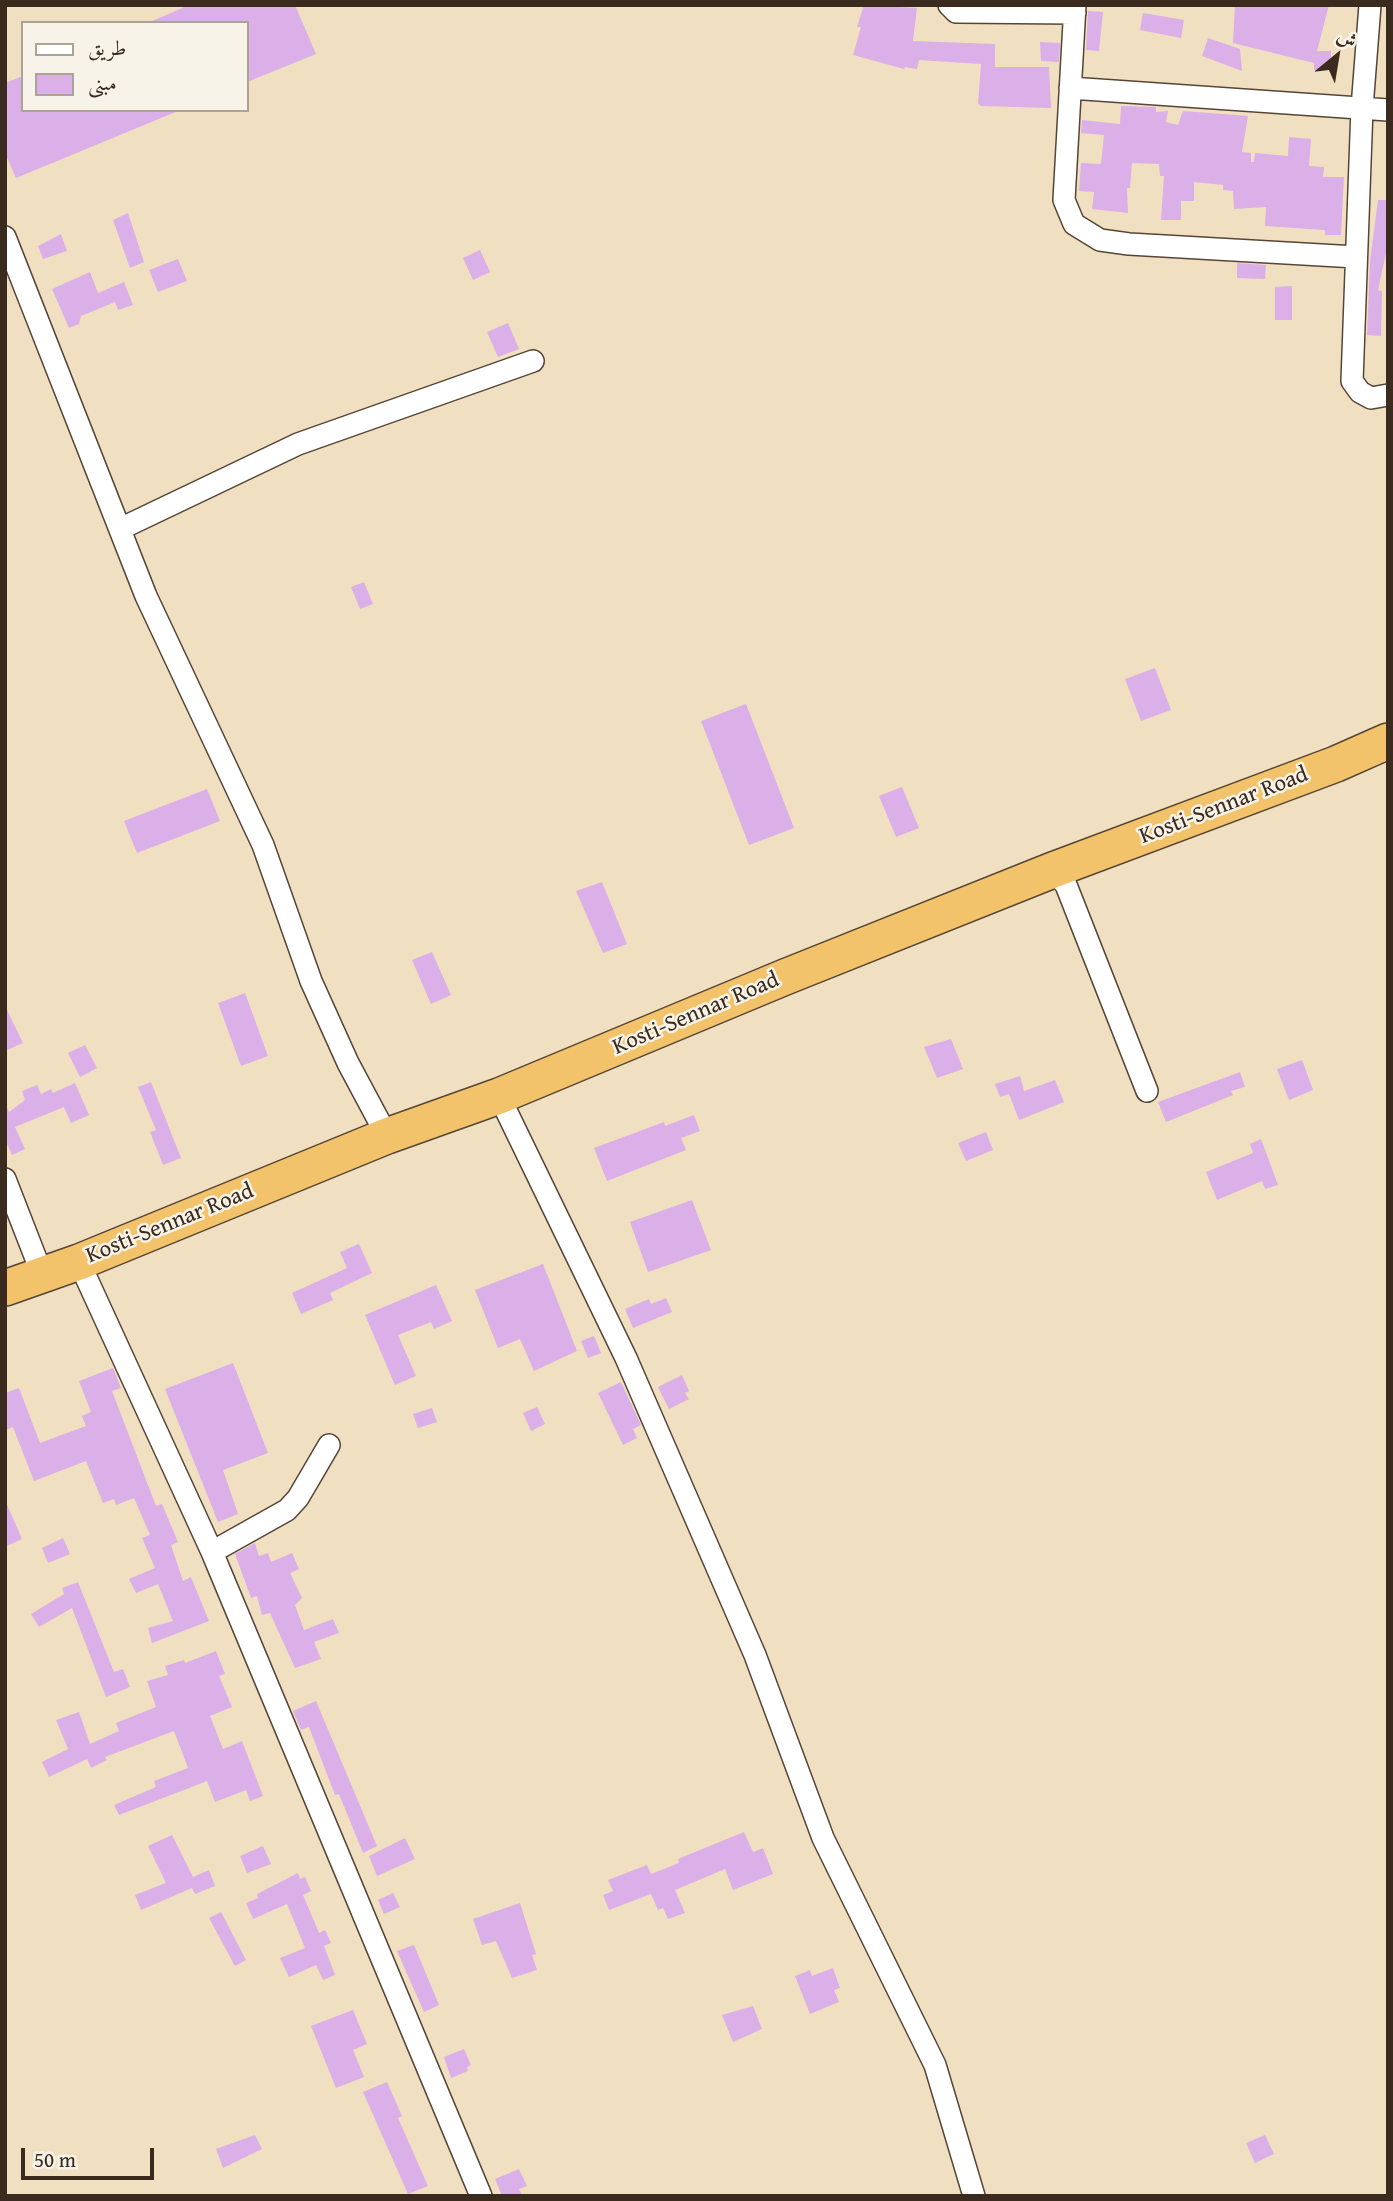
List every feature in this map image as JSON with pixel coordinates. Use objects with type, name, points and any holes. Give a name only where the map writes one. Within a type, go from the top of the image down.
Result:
[{"type":"highway","name":"Kosti-Sennar Road","points":[[5,1288],[79,1262],[387,1136],[499,1096],[1053,870],[1336,764],[1388,741]]},
{"type":"street","points":[[949,5],[956,12],[1075,9],[1063,200],[1074,224],[1100,240],[1129,244],[1356,257]]},
{"type":"street","points":[[1370,5],[1362,108],[1352,381],[1360,392],[1371,398],[1388,395]]},
{"type":"street","points":[[1070,88],[1388,110]]},
{"type":"street","points":[[5,237],[146,596],[263,845],[311,981],[348,1063],[387,1136]]},
{"type":"street","points":[[120,529],[298,444],[533,361]]},
{"type":"street","points":[[1053,870],[1066,885],[1147,1091]]},
{"type":"street","points":[[499,1096],[625,1358],[701,1531],[755,1655],[824,1838],[935,2065],[974,2196]]},
{"type":"street","points":[[5,1179],[42,1274]]},
{"type":"street","points":[[79,1262],[212,1552],[481,2196]]},
{"type":"street","points":[[212,1552],[287,1510],[298,1498],[329,1445]]},
{"type":"building","points":[[189,5],[295,5],[316,54],[248,82],[248,21],[153,21]]},
{"type":"building","points":[[864,5],[917,8],[913,41],[995,44],[995,67],[1049,67],[1051,108],[981,106],[978,103],[981,64],[919,60],[917,69],[904,69],[853,55],[861,27],[857,27]]},
{"type":"building","points":[[1235,5],[1329,5],[1317,51],[1331,51],[1331,70],[1314,70],[1314,63],[1233,43]]},
{"type":"building","points":[[1088,11],[1103,12],[1099,51],[1086,50]]},
{"type":"building","points":[[1143,13],[1184,20],[1181,38],[1140,30]]},
{"type":"building","points":[[1208,38],[1240,49],[1242,71],[1202,56]]},
{"type":"building","points":[[1040,42],[1060,43],[1059,62],[1041,61]]},
{"type":"building","points":[[21,77],[21,112],[176,112],[16,178],[5,153],[5,83]]},
{"type":"building","points":[[1121,106],[1156,107],[1156,112],[1168,111],[1166,122],[1178,125],[1183,111],[1248,116],[1242,152],[1251,153],[1251,162],[1254,162],[1255,153],[1288,156],[1289,137],[1311,139],[1309,166],[1324,167],[1323,177],[1344,177],[1341,235],[1325,235],[1325,230],[1265,226],[1266,207],[1234,209],[1233,191],[1223,190],[1223,185],[1194,182],[1194,201],[1181,201],[1181,220],[1161,220],[1164,176],[1160,176],[1159,164],[1132,163],[1130,188],[1127,188],[1128,213],[1092,209],[1094,192],[1079,191],[1081,163],[1101,164],[1104,135],[1081,133],[1082,120],[1120,124]]},
{"type":"building","points":[[1378,200],[1388,200],[1388,244],[1378,290],[1382,291],[1381,336],[1367,335],[1370,261]]},
{"type":"building","points":[[128,213],[144,262],[130,268],[113,220]]},
{"type":"building","points":[[61,234],[67,251],[43,259],[38,246]]},
{"type":"building","points":[[480,250],[490,272],[473,280],[463,258]]},
{"type":"building","points":[[178,259],[187,281],[158,292],[149,270]]},
{"type":"building","points":[[1237,263],[1266,265],[1265,279],[1237,278]]},
{"type":"building","points":[[90,272],[98,293],[124,282],[133,305],[118,310],[115,302],[81,316],[79,324],[69,328],[52,289]]},
{"type":"building","points":[[1292,286],[1292,320],[1275,320],[1275,287]]},
{"type":"building","points":[[508,323],[519,349],[498,357],[487,332]]},
{"type":"building","points":[[364,582],[373,604],[360,609],[351,587]]},
{"type":"building","points":[[1155,668],[1171,710],[1141,721],[1125,679]]},
{"type":"building","points":[[746,704],[794,828],[749,845],[701,721]]},
{"type":"building","points":[[902,787],[919,828],[896,837],[879,796]]},
{"type":"building","points":[[207,789],[220,821],[137,853],[124,821]]},
{"type":"building","points":[[602,882],[627,944],[603,953],[576,891]]},
{"type":"building","points":[[432,952],[451,995],[431,1004],[412,960]]},
{"type":"building","points":[[245,993],[268,1056],[241,1066],[218,1003]]},
{"type":"building","points":[[5,1006],[23,1043],[5,1051]]},
{"type":"building","points":[[951,1039],[963,1069],[937,1078],[924,1047]]},
{"type":"building","points":[[85,1045],[97,1068],[80,1077],[68,1053]]},
{"type":"building","points":[[1302,1060],[1313,1090],[1289,1100],[1277,1069]]},
{"type":"building","points":[[1240,1072],[1245,1087],[1231,1091],[1233,1095],[1166,1122],[1158,1102]]},
{"type":"building","points":[[1020,1076],[1024,1091],[1055,1080],[1064,1102],[1019,1120],[1009,1094],[1000,1097],[995,1084]]},
{"type":"building","points":[[151,1082],[181,1158],[163,1165],[150,1132],[156,1130],[138,1087]]},
{"type":"building","points":[[75,1083],[89,1115],[71,1123],[64,1107],[15,1127],[25,1149],[12,1155],[5,1139],[5,1103],[9,1112],[25,1100],[22,1091],[37,1085],[41,1094],[51,1089],[53,1093]]},
{"type":"building","points":[[694,1115],[700,1131],[681,1138],[686,1150],[607,1181],[594,1148],[664,1122],[665,1126]]},
{"type":"building","points":[[986,1132],[993,1150],[966,1161],[958,1143]]},
{"type":"building","points":[[1261,1139],[1278,1185],[1265,1189],[1262,1181],[1217,1200],[1206,1172],[1253,1153],[1250,1144]]},
{"type":"building","points":[[692,1200],[711,1250],[648,1272],[630,1222]]},
{"type":"building","points":[[359,1244],[372,1273],[330,1293],[333,1300],[301,1314],[292,1293],[347,1268],[340,1252]]},
{"type":"building","points":[[543,1264],[577,1351],[534,1371],[520,1339],[498,1348],[475,1290]]},
{"type":"building","points":[[436,1285],[452,1321],[434,1329],[431,1322],[398,1335],[416,1376],[395,1385],[365,1315]]},
{"type":"building","points":[[666,1298],[672,1312],[633,1328],[625,1309],[649,1299],[651,1304]]},
{"type":"building","points":[[594,1336],[601,1353],[588,1358],[581,1341]]},
{"type":"building","points":[[233,1363],[268,1453],[223,1470],[238,1514],[218,1522],[165,1389]]},
{"type":"building","points":[[113,1368],[121,1388],[112,1391],[156,1506],[162,1504],[178,1542],[171,1545],[183,1581],[191,1577],[209,1621],[152,1643],[148,1628],[173,1621],[158,1584],[136,1593],[129,1579],[155,1568],[142,1538],[150,1535],[134,1498],[116,1505],[114,1499],[103,1503],[86,1461],[34,1481],[13,1427],[5,1430],[5,1393],[19,1388],[40,1443],[86,1426],[82,1416],[91,1412],[79,1381]]},
{"type":"building","points":[[682,1375],[689,1391],[685,1393],[689,1399],[669,1409],[658,1387]]},
{"type":"building","points":[[621,1382],[641,1425],[633,1429],[637,1438],[623,1445],[598,1393]]},
{"type":"building","points":[[537,1407],[545,1424],[531,1431],[523,1413]]},
{"type":"building","points":[[432,1408],[437,1422],[418,1428],[413,1414]]},
{"type":"building","points":[[5,1500],[22,1539],[5,1547]]},
{"type":"building","points":[[63,1538],[70,1554],[48,1563],[42,1548]]},
{"type":"building","points":[[255,1543],[259,1556],[268,1553],[271,1562],[292,1553],[299,1569],[290,1573],[302,1598],[295,1605],[304,1630],[333,1619],[339,1633],[314,1642],[321,1659],[295,1668],[270,1613],[262,1615],[257,1596],[251,1598],[235,1554]]},
{"type":"building","points":[[78,1582],[114,1672],[123,1669],[130,1687],[106,1697],[72,1608],[39,1627],[31,1614],[64,1594],[62,1588]]},
{"type":"building","points":[[216,1651],[225,1674],[219,1676],[232,1707],[210,1716],[223,1749],[242,1741],[263,1796],[250,1801],[246,1790],[215,1802],[207,1781],[119,1815],[114,1805],[156,1787],[154,1781],[188,1768],[174,1731],[105,1757],[107,1760],[91,1768],[87,1759],[49,1777],[42,1762],[68,1749],[56,1720],[79,1712],[90,1744],[119,1731],[116,1723],[156,1707],[147,1681],[168,1675],[165,1666],[184,1660],[185,1663]]},
{"type":"building","points":[[316,1701],[377,1846],[363,1853],[339,1794],[335,1795],[309,1727],[301,1730],[293,1711]]},
{"type":"building","points":[[744,1832],[753,1852],[763,1848],[773,1874],[733,1890],[725,1869],[675,1890],[685,1913],[668,1919],[663,1908],[658,1910],[651,1894],[609,1910],[603,1895],[613,1891],[608,1880],[647,1865],[651,1874],[679,1863],[678,1859]]},
{"type":"building","points":[[172,1835],[193,1877],[209,1870],[215,1886],[195,1894],[192,1888],[141,1910],[135,1895],[166,1883],[148,1846]]},
{"type":"building","points":[[405,1838],[415,1859],[377,1876],[369,1856]]},
{"type":"building","points":[[263,1846],[271,1864],[247,1873],[240,1856]]},
{"type":"building","points":[[298,1873],[300,1879],[305,1877],[311,1891],[303,1895],[319,1933],[325,1930],[331,1943],[324,1946],[335,1975],[323,1980],[316,1965],[289,1977],[280,1958],[305,1948],[287,1904],[253,1919],[246,1903],[258,1898],[257,1894]]},
{"type":"building","points":[[393,1893],[400,1907],[384,1914],[378,1900]]},
{"type":"building","points":[[520,1903],[536,1954],[532,1955],[537,1970],[512,1978],[496,1941],[482,1945],[473,1919]]},
{"type":"building","points":[[221,1912],[246,1960],[235,1966],[209,1918]]},
{"type":"building","points":[[414,1945],[439,2005],[424,2012],[397,1951]]},
{"type":"building","points":[[833,1968],[840,1988],[834,1990],[839,2002],[810,2014],[795,1976],[810,1970],[812,1976]]},
{"type":"building","points":[[753,2006],[762,2029],[733,2042],[722,2015]]},
{"type":"building","points":[[353,2010],[367,2044],[353,2050],[364,2077],[336,2088],[311,2026]]},
{"type":"building","points":[[464,2049],[471,2065],[467,2067],[468,2071],[451,2078],[444,2057]]},
{"type":"building","points":[[387,2082],[402,2116],[398,2118],[428,2186],[408,2194],[363,2092]]},
{"type":"building","points":[[255,2135],[262,2149],[223,2168],[216,2149]]},
{"type":"building","points":[[1265,2135],[1274,2154],[1255,2163],[1246,2143]]},
{"type":"building","points":[[519,2169],[527,2186],[519,2189],[522,2196],[502,2196],[495,2179]]}]
